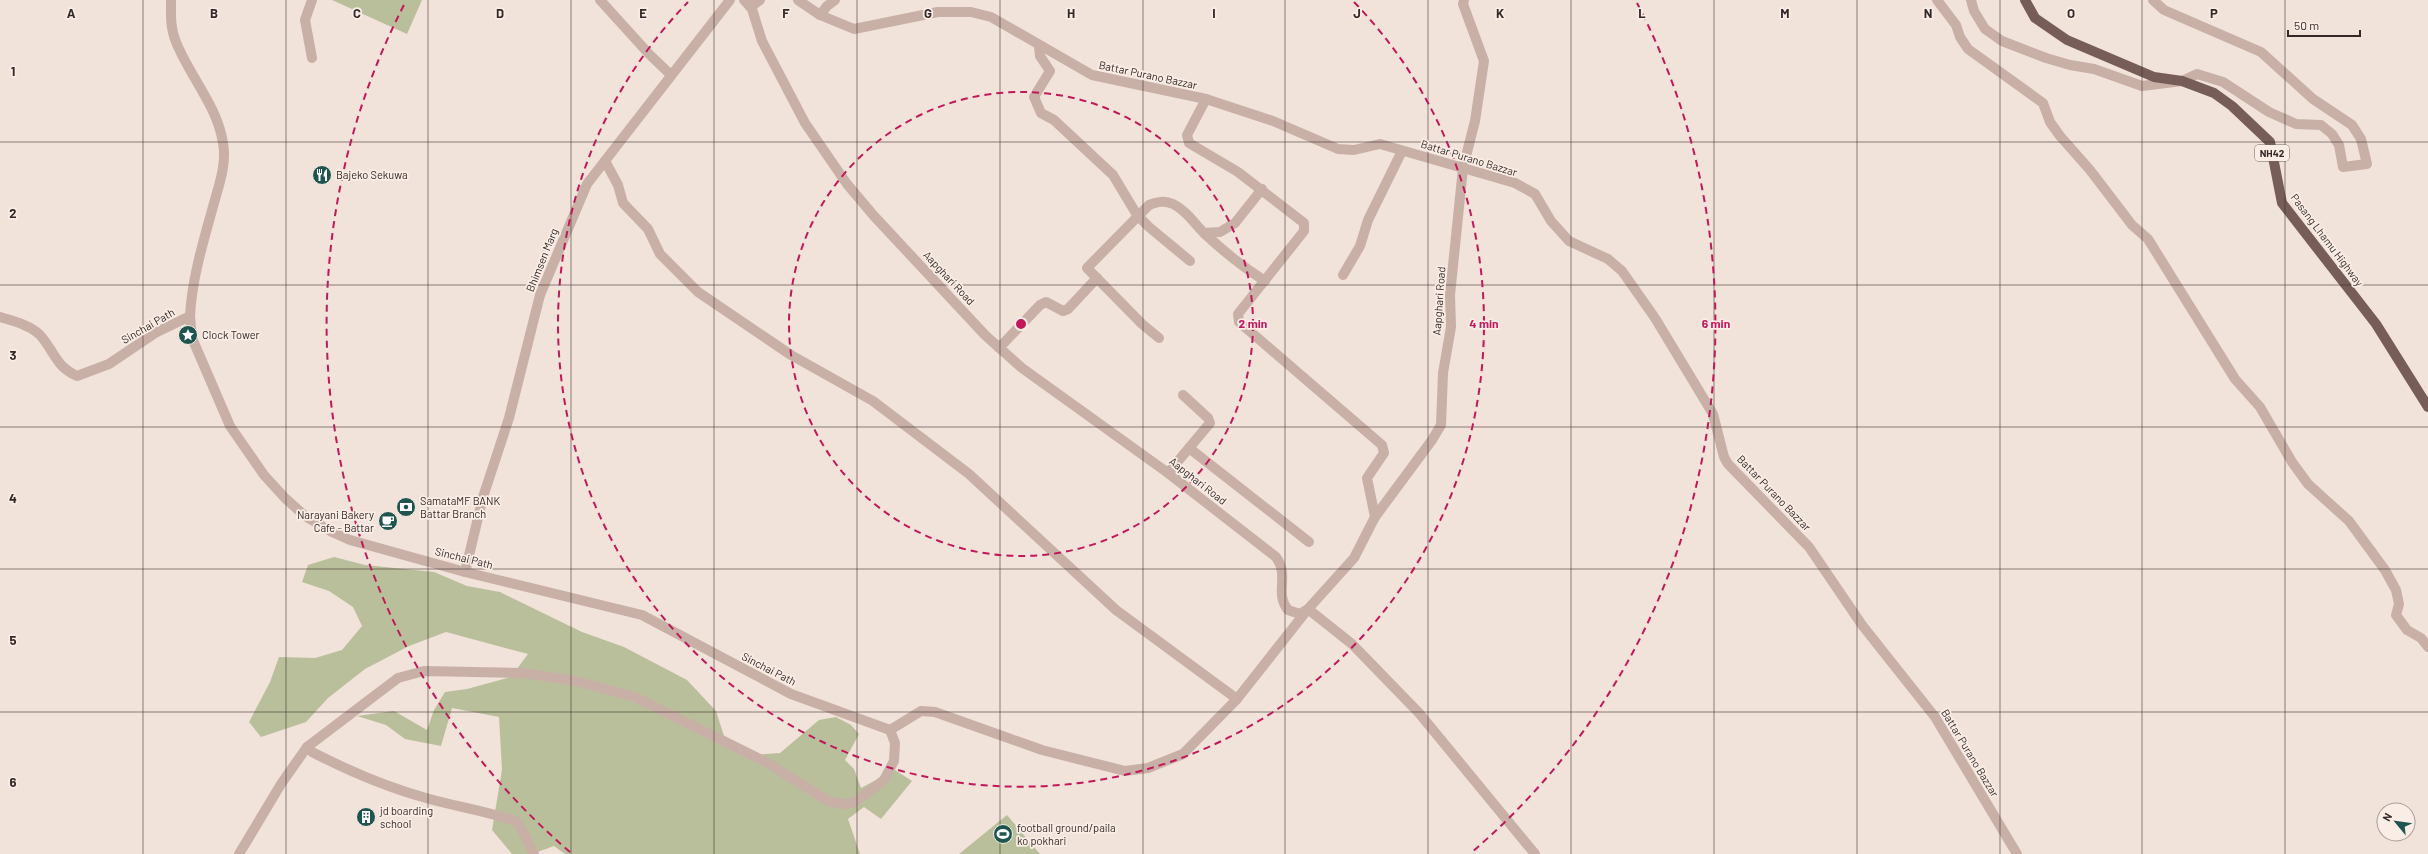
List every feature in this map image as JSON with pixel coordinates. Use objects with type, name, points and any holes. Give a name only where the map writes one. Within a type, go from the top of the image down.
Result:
[{"type":"main road","name":"Pasang Lhamu Highway","points":[[2025,0],[2035,18],[2066,40],[2154,77],[2182,81],[2214,93],[2232,106],[2270,142],[2282,203],[2376,324],[2428,407]]},
{"type":"street","points":[[171,0],[171,24],[176,41],[208,99],[218,121],[224,145],[222,175],[191,291],[190,316]]},
{"type":"street","points":[[312,0],[305,20],[312,58]]},
{"type":"street","points":[[600,0],[649,54],[671,74]]},
{"type":"street","name":"Bhimsen Marg","points":[[464,572],[483,497],[509,418],[540,295],[587,184],[730,0]]},
{"type":"street","points":[[745,0],[752,6],[760,0]]},
{"type":"street","name":"Aapghari Road","points":[[745,0],[752,9],[762,41],[805,123],[847,184],[874,216],[999,348],[1022,368],[1168,473],[1276,557],[1283,569],[1281,598],[1288,610],[1300,614],[1308,608],[1354,558],[1375,517],[1432,440],[1441,425],[1443,373],[1451,326],[1450,295],[1463,168],[1475,121],[1484,61],[1463,4],[1464,0]]},
{"type":"street","name":"Battar Purano Bazzar","points":[[798,0],[820,15],[854,29],[938,12],[970,12],[992,17],[1039,46],[1092,75],[1206,99],[1273,121],[1338,149],[1354,150],[1380,144],[1515,183],[1534,194],[1551,221],[1565,238],[1608,259],[1622,271],[1655,318],[1713,414],[1724,457],[1728,464],[1809,547],[1862,624],[1935,717],[2017,854]]},
{"type":"street","points":[[820,15],[827,6],[835,0]]},
{"type":"street","points":[[1937,0],[1956,25],[1960,37],[1968,49],[2043,103],[2050,122],[2060,136],[2090,170],[2132,225],[2148,239],[2235,379],[2260,407],[2292,462],[2308,484],[2349,521],[2386,570],[2396,590],[2399,604],[2396,615],[2407,630],[2421,638],[2428,647]]},
{"type":"street","points":[[1971,0],[1974,11],[1985,29],[2002,41],[2046,58],[2070,65],[2094,69],[2142,86],[2182,81],[2197,74],[2216,80],[2269,112],[2296,124],[2321,125],[2332,134],[2338,145],[2343,167],[2368,164],[2361,139],[2352,125],[2313,99],[2261,52],[2164,10],[2153,0]]},
{"type":"street","points":[[1039,46],[1040,56],[1050,71],[1034,97],[1036,106],[1041,113],[1054,120],[1113,175],[1137,215],[1190,261]]},
{"type":"street","points":[[1206,99],[1187,140],[1262,189],[1304,223],[1304,232],[1238,314],[1239,322],[1382,445],[1384,453],[1367,478],[1375,517]]},
{"type":"street","points":[[1343,275],[1360,246],[1368,220],[1402,151]]},
{"type":"street","points":[[605,160],[618,185],[623,203],[648,229],[660,254],[698,292],[791,355],[873,401],[969,474],[1116,610],[1237,699]]},
{"type":"street","points":[[1204,233],[1220,232],[1235,223],[1262,189]]},
{"type":"street","points":[[1159,338],[1142,324],[1087,268],[1137,215],[1149,205],[1161,201],[1171,203],[1182,209],[1204,233],[1244,268],[1265,281]]},
{"type":"street","points":[[999,348],[1040,305],[1046,302],[1063,311],[1068,309],[1097,278]]},
{"type":"street","name":"Sinchai Path","points":[[0,317],[20,322],[39,335],[64,370],[77,376],[109,364],[155,333],[190,316],[192,338],[230,426],[264,475],[285,498],[305,516],[332,532],[350,540],[464,572],[642,615],[791,694],[890,730]]},
{"type":"street","points":[[1168,473],[1210,424],[1208,418],[1183,396]]},
{"type":"street","points":[[1189,448],[1309,542]]},
{"type":"street","points":[[239,854],[280,784],[307,747],[398,678],[424,671],[524,673],[576,681],[635,697],[768,763],[828,801],[845,804],[855,802],[884,780],[894,761],[895,743],[890,730],[921,710],[935,712],[1018,743],[1125,771],[1148,768],[1183,754],[1237,699],[1308,608],[1352,644],[1419,713],[1535,854]]},
{"type":"street","points":[[307,747],[312,752],[359,776],[427,798],[490,812],[518,822],[534,854]]},
{"type":"green space","points":[[332,0],[422,0],[407,34]]},
{"type":"green space","points":[[334,557],[365,565],[434,572],[467,586],[500,592],[582,632],[624,647],[687,680],[716,711],[725,739],[753,755],[780,753],[819,720],[836,717],[851,725],[859,734],[845,760],[854,769],[861,788],[895,770],[912,781],[881,819],[864,807],[848,819],[860,854],[565,854],[554,846],[532,854],[512,854],[492,830],[502,770],[499,717],[452,708],[441,746],[405,739],[386,725],[357,716],[394,711],[427,730],[434,710],[445,692],[467,689],[511,677],[528,654],[446,632],[409,646],[365,669],[328,698],[306,722],[261,737],[249,722],[270,682],[279,657],[315,658],[342,650],[362,626],[353,607],[329,591],[302,582],[308,565]]},
{"type":"green space","name":"football ground/paila ko pokhari","points":[[1007,815],[1040,854],[959,854]]},
{"type":"place","name":"Bajeko Sekuwa","points":[[322,175]]},
{"type":"place","name":"Clock Tower","points":[[188,335]]},
{"type":"place","name":"SamataMF BANK Battar Branch","points":[[406,507]]},
{"type":"place","name":"Narayani Bakery Cafe - Battar","points":[[388,521]]},
{"type":"place","name":"jd boarding school","points":[[366,817]]},
{"type":"place","name":"football ground/paila ko pokhari","points":[[1003,834]]}]
